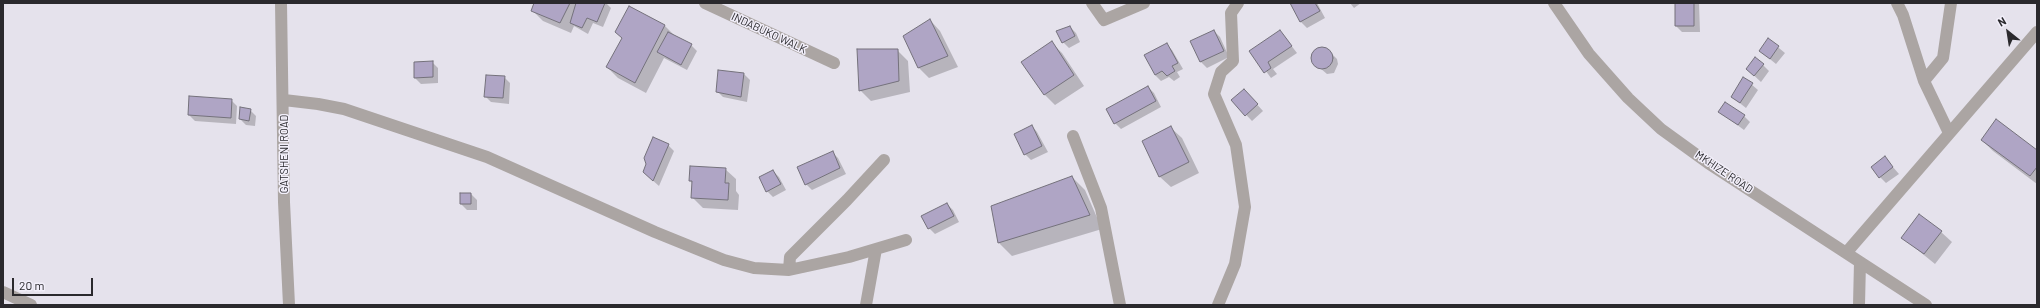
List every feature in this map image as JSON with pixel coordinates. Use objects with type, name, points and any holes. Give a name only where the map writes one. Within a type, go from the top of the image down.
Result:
[{"type":"street","name":"GATSHENI ROAD","points":[[281,3],[284,100],[284,202],[289,305]]},
{"type":"street","name":"INDABUKO WALK","points":[[705,3],[834,63]]},
{"type":"street","points":[[1092,3],[1104,20],[1144,3]]},
{"type":"street","points":[[1218,305],[1235,264],[1245,207],[1236,146],[1214,94],[1221,72],[1233,61],[1231,13],[1238,3]]},
{"type":"street","name":"MKHIZE ROAD","points":[[1554,3],[1589,54],[1628,98],[1661,129],[1714,167],[1926,305]]},
{"type":"street","points":[[1897,3],[1903,15],[1924,81],[1949,133]]},
{"type":"street","points":[[1924,81],[1943,58],[1951,3]]},
{"type":"street","points":[[1846,253],[2037,32]]},
{"type":"street","points":[[284,100],[344,109],[487,157],[558,187],[622,218],[724,260],[754,268],[789,270],[849,257],[906,240]]},
{"type":"street","points":[[1073,136],[1101,208],[1120,305]]},
{"type":"street","points":[[789,270],[790,256],[847,200],[884,160]]},
{"type":"street","points":[[866,305],[876,249]]},
{"type":"street","points":[[1859,305],[1860,262]]},
{"type":"street","points":[[3,292],[31,305]]},
{"type":"building","points":[[534,3],[570,3],[560,23],[531,11]]},
{"type":"building","points":[[576,3],[605,3],[597,22],[587,18],[582,28],[570,23]]},
{"type":"building","points":[[1290,3],[1315,3],[1320,11],[1300,22]]},
{"type":"building","points":[[1675,3],[1694,3],[1694,26],[1675,26]]},
{"type":"building","points":[[629,6],[665,25],[635,83],[606,67],[622,38],[615,32]]},
{"type":"building","points":[[930,19],[948,56],[918,68],[903,36]]},
{"type":"building","points":[[1070,26],[1075,36],[1062,43],[1056,31]]},
{"type":"building","points":[[1214,30],[1224,51],[1200,62],[1190,41]]},
{"type":"building","points":[[1280,30],[1292,46],[1268,62],[1271,68],[1264,73],[1249,51]]},
{"type":"building","points":[[668,32],[692,44],[681,65],[657,52]]},
{"type":"building","points":[[1768,38],[1779,46],[1770,59],[1759,51]]},
{"type":"building","points":[[1052,41],[1074,75],[1044,95],[1021,62]]},
{"type":"building","points":[[1167,43],[1178,63],[1172,66],[1175,71],[1167,76],[1162,71],[1155,75],[1144,55]]},
{"type":"building","points":[[1322,47],[1330,50],[1333,58],[1330,66],[1322,69],[1314,66],[1311,58],[1314,50]]},
{"type":"building","points":[[857,49],[898,49],[899,81],[859,91]]},
{"type":"building","points":[[1755,57],[1764,64],[1754,76],[1746,69]]},
{"type":"building","points":[[433,61],[433,77],[414,78],[414,62]]},
{"type":"building","points":[[718,70],[744,73],[741,97],[716,92]]},
{"type":"building","points":[[486,75],[505,76],[503,98],[484,97]]},
{"type":"building","points":[[1743,77],[1753,83],[1740,103],[1731,97]]},
{"type":"building","points":[[1148,86],[1156,101],[1114,124],[1106,109]]},
{"type":"building","points":[[1244,89],[1258,104],[1245,116],[1231,100]]},
{"type":"building","points":[[189,96],[232,99],[231,118],[188,115]]},
{"type":"building","points":[[1725,102],[1745,115],[1738,125],[1718,112]]},
{"type":"building","points":[[240,107],[251,109],[249,121],[239,119]]},
{"type":"building","points":[[1996,119],[2037,150],[2037,167],[2030,176],[1981,140]]},
{"type":"building","points":[[1032,125],[1042,146],[1024,155],[1014,134]]},
{"type":"building","points":[[1171,126],[1189,162],[1159,177],[1142,141]]},
{"type":"building","points":[[653,137],[669,144],[653,181],[643,172],[646,164],[644,158]]},
{"type":"building","points":[[833,151],[840,168],[805,185],[797,167]]},
{"type":"building","points":[[1885,156],[1893,167],[1879,178],[1871,167]]},
{"type":"building","points":[[690,166],[726,168],[725,183],[729,183],[728,200],[691,198],[692,181],[689,181]]},
{"type":"building","points":[[773,170],[781,184],[766,192],[759,177]]},
{"type":"building","points":[[1072,176],[1090,215],[998,243],[991,206]]},
{"type":"building","points":[[460,193],[471,193],[471,204],[460,204]]},
{"type":"building","points":[[947,203],[954,216],[928,229],[921,216]]},
{"type":"building","points":[[1919,214],[1942,231],[1924,254],[1901,238]]}]
